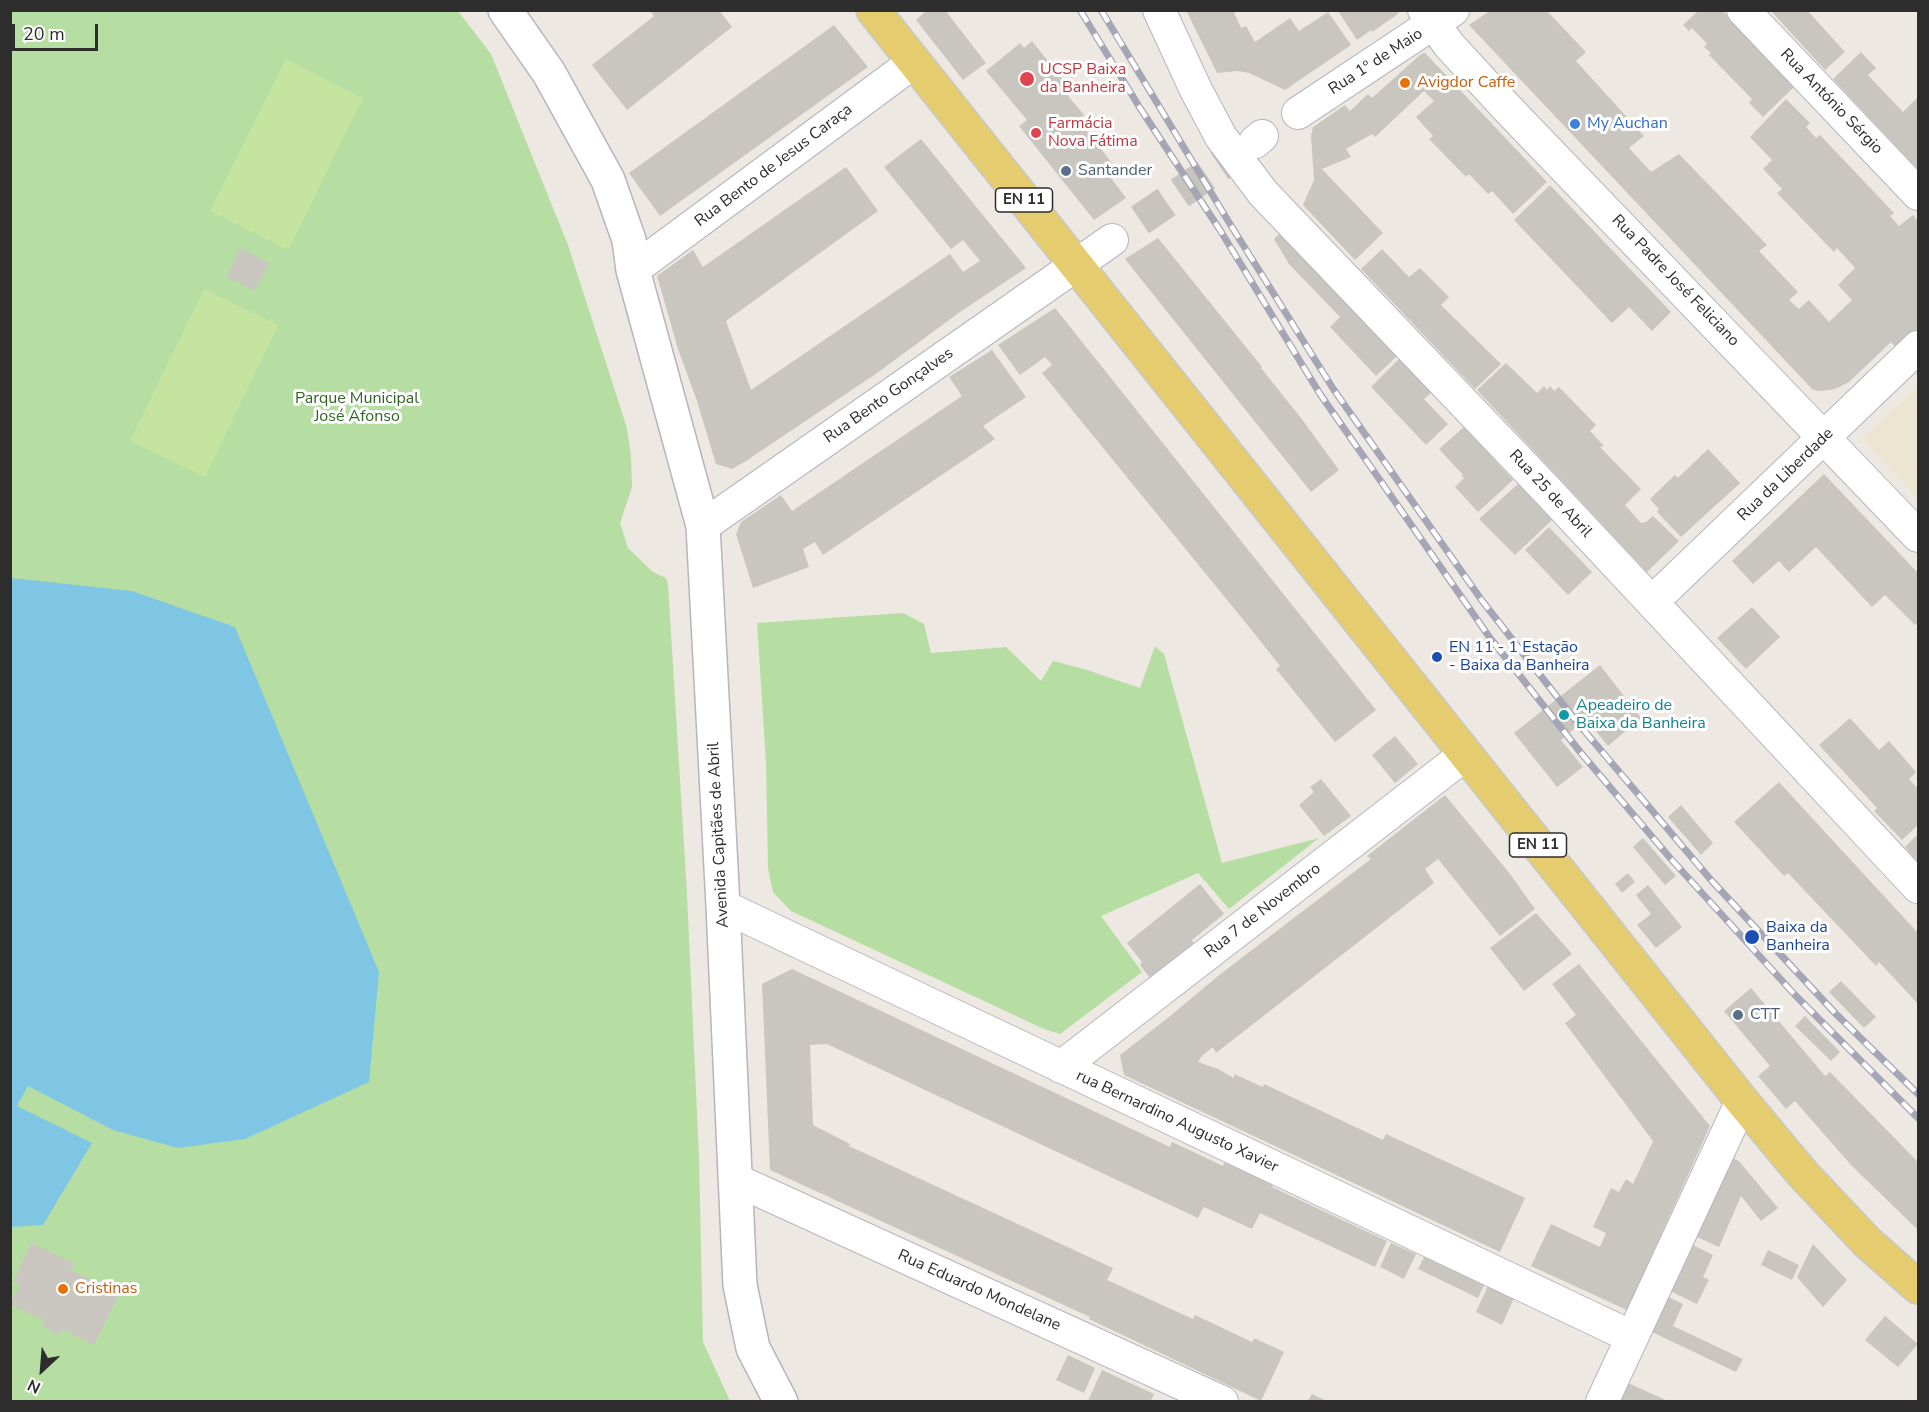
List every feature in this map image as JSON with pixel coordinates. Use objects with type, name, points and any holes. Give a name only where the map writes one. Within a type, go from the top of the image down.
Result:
[{"type":"main road","name":"EN 11","points":[[873,10],[1742,1101],[1802,1173],[1867,1242],[1918,1287]]},
{"type":"street","name":"Avenida Capitães de Abril","points":[[481,10],[560,131],[618,251],[633,270]]},
{"type":"street","name":"Avenida Capitães de Abril","points":[[505,10],[553,80],[608,180],[629,240],[633,270],[703,526],[740,1285],[753,1348],[781,1401]]},
{"type":"street","name":"Rua 25 de Abril","points":[[1159,10],[1196,90],[1221,137],[1263,193],[1652,602],[1918,887]]},
{"type":"street","name":"Rua António Sérgio","points":[[1743,10],[1918,194]]},
{"type":"street","name":"Rua 1º de Maio","points":[[1298,112],[1437,15]]},
{"type":"street","name":"Rua Padre José Feliciano","points":[[1437,15],[1449,45],[1918,536]]},
{"type":"street","name":"Rua Bento de Jesus Caraça","points":[[633,270],[914,62]]},
{"type":"street","points":[[1076,266],[1112,240]]},
{"type":"street","name":"Rua Bento Gonçalves","points":[[703,526],[1076,266]]},
{"type":"street","name":"Rua da Liberdade","points":[[1652,602],[1826,438],[1918,347]]},
{"type":"street","name":"Rua 7 de Novembro","points":[[1061,1067],[1466,754]]},
{"type":"street","name":"rua Bernardino Augusto Xavier","points":[[723,906],[1632,1337]]},
{"type":"street","points":[[1602,1401],[1742,1101]]},
{"type":"street","name":"Rua Eduardo Mondelane","points":[[736,1180],[1222,1401]]},
{"type":"shaded area","points":[[1918,386],[1918,498],[1862,439]]},
{"type":"green space","name":"Parque Municipal José Afonso","points":[[10,11],[458,11],[491,54],[568,245],[627,428],[632,487],[620,523],[628,548],[653,572],[666,578],[668,584],[687,894],[699,1157],[703,1342],[730,1401],[11,1401]]},
{"type":"green space","points":[[286,59],[363,98],[288,250],[210,211]]},
{"type":"green space","points":[[204,289],[278,325],[205,477],[130,441]]},
{"type":"green space","points":[[903,613],[924,624],[931,653],[1006,647],[1041,681],[1053,661],[1140,688],[1155,646],[1164,654],[1222,863],[1319,838],[1229,909],[1198,873],[1101,916],[1142,972],[1060,1034],[1044,1029],[791,911],[773,892],[768,868],[766,763],[757,623]]},
{"type":"water","points":[[11,578],[132,591],[235,627],[379,972],[369,1082],[245,1139],[178,1148],[113,1130],[28,1086],[17,1106],[92,1143],[43,1225],[11,1227]]},
{"type":"building","points":[[650,10],[719,10],[732,27],[627,110],[592,65],[654,16]]},
{"type":"building","points":[[927,10],[945,10],[986,63],[963,80],[916,20]]},
{"type":"building","points":[[1186,10],[1233,10],[1241,28],[1246,26],[1255,42],[1290,18],[1299,31],[1328,12],[1351,45],[1285,90],[1249,73],[1238,71],[1217,73]]},
{"type":"building","points":[[1339,10],[1399,10],[1398,14],[1357,40]]},
{"type":"building","points":[[1491,10],[1546,10],[1586,52],[1576,61],[1644,136],[1629,148],[1651,172],[1679,154],[1767,245],[1759,251],[1798,292],[1789,300],[1799,309],[1809,300],[1829,322],[1852,300],[1838,285],[1855,268],[1837,248],[1834,252],[1777,193],[1782,189],[1763,169],[1772,160],[1750,137],[1786,99],[1810,123],[1806,127],[1816,138],[1820,135],[1894,213],[1890,216],[1899,226],[1913,215],[1918,221],[1918,330],[1898,350],[1891,342],[1849,382],[1835,389],[1813,390],[1469,25]]},
{"type":"building","points":[[1699,10],[1722,10],[1794,87],[1763,117],[1749,103],[1752,99],[1709,55],[1711,53],[1704,47],[1707,44],[1692,28],[1689,31],[1683,25]]},
{"type":"building","points":[[1770,10],[1807,10],[1845,52],[1825,70]]},
{"type":"building","points":[[834,25],[868,67],[660,216],[629,173]]},
{"type":"building","points":[[1032,41],[1068,86],[1063,90],[1084,115],[1078,120],[1119,172],[1111,178],[1126,198],[1094,220],[1019,126],[1027,120],[986,71],[1020,43],[1024,48]]},
{"type":"building","points":[[1861,52],[1876,68],[1868,75],[1903,112],[1918,97],[1918,170],[1833,79]]},
{"type":"building","points":[[1425,53],[1547,182],[1513,214],[1492,191],[1488,194],[1469,174],[1466,177],[1429,139],[1433,136],[1416,117],[1434,101],[1424,91],[1375,137],[1372,134],[1346,149],[1351,157],[1322,169],[1383,233],[1355,260],[1303,205],[1314,180],[1311,136],[1313,127],[1345,105],[1350,111],[1368,94],[1372,98],[1421,54]]},
{"type":"building","points":[[921,139],[1026,268],[960,312],[877,373],[746,461],[732,469],[716,464],[678,349],[657,276],[693,250],[703,267],[846,167],[878,211],[726,321],[751,390],[950,254],[963,272],[980,261],[963,240],[951,249],[884,167]]},
{"type":"building","points":[[1550,185],[1671,312],[1652,331],[1629,307],[1612,323],[1514,220]]},
{"type":"building","points":[[1281,232],[1397,356],[1376,376],[1330,327],[1340,317],[1289,264],[1274,239]]},
{"type":"building","points":[[1158,238],[1262,367],[1339,470],[1311,492],[1125,259]]},
{"type":"building","points":[[240,248],[269,263],[255,291],[226,277]]},
{"type":"building","points":[[1382,249],[1409,277],[1420,268],[1449,297],[1441,305],[1501,364],[1475,389],[1361,269]]},
{"type":"building","points":[[1055,308],[1376,710],[1335,742],[1276,669],[1280,666],[1254,633],[1042,373],[1052,365],[1045,357],[1020,375],[998,345]]},
{"type":"building","points":[[992,350],[1026,397],[983,426],[995,439],[823,555],[815,542],[803,549],[809,567],[753,588],[736,534],[741,522],[781,495],[792,511],[962,396],[949,377]]},
{"type":"building","points":[[1399,359],[1432,392],[1424,399],[1448,424],[1426,445],[1371,387]]},
{"type":"building","points":[[1506,363],[1537,393],[1544,386],[1547,390],[1550,386],[1554,391],[1559,387],[1596,425],[1590,431],[1604,446],[1600,447],[1641,489],[1625,505],[1641,523],[1653,516],[1679,541],[1647,572],[1477,390]]},
{"type":"building","points":[[1464,427],[1513,480],[1478,512],[1455,487],[1464,478],[1461,475],[1463,475],[1439,449]]},
{"type":"building","points":[[1708,449],[1740,483],[1681,537],[1657,512],[1659,509],[1650,499],[1675,475],[1678,478]]},
{"type":"building","points":[[1824,474],[1918,573],[1918,623],[1915,625],[1885,595],[1872,607],[1816,547],[1789,572],[1779,561],[1753,584],[1732,561]]},
{"type":"building","points":[[1518,484],[1552,520],[1515,555],[1479,519]]},
{"type":"building","points":[[1549,527],[1592,572],[1568,595],[1525,550]]},
{"type":"building","points":[[1752,607],[1780,637],[1746,669],[1717,638]]},
{"type":"building","points":[[1600,665],[1641,718],[1608,746],[1586,719],[1561,740],[1583,767],[1557,787],[1514,733]]},
{"type":"building","points":[[1850,718],[1879,750],[1889,741],[1916,772],[1909,779],[1918,789],[1918,825],[1902,840],[1874,811],[1877,808],[1819,745]]},
{"type":"building","points":[[1395,736],[1418,764],[1395,783],[1372,755]]},
{"type":"building","points":[[1321,779],[1351,816],[1324,836],[1299,805],[1314,792],[1310,787]]},
{"type":"building","points":[[1779,782],[1918,933],[1918,1004],[1879,962],[1876,966],[1788,873],[1784,876],[1734,822]]},
{"type":"building","points":[[1445,795],[1510,874],[1535,909],[1500,936],[1438,859],[1425,869],[1434,883],[1216,1053],[1213,1047],[1198,1062],[1234,1078],[1234,1074],[1263,1087],[1264,1084],[1383,1140],[1386,1134],[1525,1198],[1500,1252],[1124,1075],[1120,1055],[1218,976],[1371,859],[1367,856]]},
{"type":"building","points":[[1681,805],[1713,843],[1701,855],[1668,817]]},
{"type":"building","points":[[1918,834],[1918,862],[1905,847]]},
{"type":"building","points":[[1643,838],[1676,876],[1665,885],[1633,847]]},
{"type":"building","points":[[1628,873],[1635,882],[1622,893],[1615,884]]},
{"type":"building","points":[[1200,884],[1224,914],[1192,940],[1194,944],[1150,978],[1140,965],[1142,962],[1127,943]]},
{"type":"building","points":[[1648,885],[1682,927],[1656,948],[1637,925],[1651,914],[1636,895]]},
{"type":"building","points":[[1536,913],[1572,954],[1524,991],[1490,948]]},
{"type":"building","points":[[1579,964],[1710,1126],[1627,1310],[1531,1266],[1551,1224],[1600,1247],[1606,1233],[1593,1227],[1611,1188],[1619,1192],[1626,1179],[1633,1184],[1653,1141],[1565,1023],[1576,1015],[1552,984]]},
{"type":"building","points":[[792,969],[1170,1147],[1172,1142],[1223,1166],[1225,1161],[1273,1184],[1272,1187],[1387,1241],[1375,1267],[1260,1213],[1252,1229],[1204,1207],[1198,1218],[827,1044],[810,1045],[813,1125],[850,1144],[849,1146],[1113,1268],[1107,1280],[1193,1319],[1195,1315],[1252,1342],[1254,1338],[1284,1352],[1261,1401],[1089,1319],[1090,1317],[770,1170],[762,984]]},
{"type":"building","points":[[1841,981],[1876,1017],[1864,1028],[1829,992]]},
{"type":"building","points":[[1751,988],[1825,1076],[1830,1072],[1918,1162],[1918,1230],[1852,1166],[1795,1101],[1786,1109],[1758,1076],[1770,1066],[1724,1011]]},
{"type":"building","points":[[1805,1016],[1840,1052],[1831,1061],[1795,1026]]},
{"type":"building","points":[[1732,1158],[1739,1161],[1778,1208],[1761,1221],[1741,1196],[1719,1247],[1697,1237]]},
{"type":"building","name":"Cristinas","points":[[31,1243],[74,1263],[71,1270],[119,1294],[94,1345],[62,1329],[59,1335],[42,1326],[45,1321],[10,1304],[20,1285],[13,1281]]},
{"type":"building","points":[[1391,1243],[1416,1254],[1404,1279],[1380,1267]]},
{"type":"building","points":[[1813,1244],[1847,1280],[1823,1307],[1797,1277]]},
{"type":"building","points":[[1693,1245],[1713,1255],[1703,1277],[1709,1280],[1697,1304],[1670,1291]]},
{"type":"building","points":[[1768,1250],[1799,1265],[1792,1280],[1761,1265]]},
{"type":"building","points":[[1424,1257],[1484,1285],[1478,1298],[1418,1269]]},
{"type":"building","points":[[1488,1286],[1514,1298],[1502,1325],[1476,1312]]},
{"type":"building","points":[[1668,1297],[1683,1304],[1673,1326],[1743,1359],[1736,1372],[1652,1332]]},
{"type":"building","points":[[1885,1316],[1918,1344],[1898,1367],[1865,1340]]},
{"type":"building","points":[[1068,1355],[1095,1368],[1084,1393],[1056,1380]]},
{"type":"building","points":[[1102,1370],[1154,1394],[1151,1401],[1088,1401]]},
{"type":"building","points":[[1628,1383],[1668,1401],[1619,1401]]},
{"type":"building","points":[[1312,1394],[1327,1401],[1308,1401]]},
{"type":"tunnel","points":[[1140,220],[1255,142]]},
{"type":"railway","points":[[1080,10],[1140,108],[1220,230],[1320,394],[1490,638],[1581,753],[1671,859],[1795,995],[1918,1118]]},
{"type":"railway","points":[[1101,10],[1230,224],[1334,390],[1483,602],[1576,721],[1711,880],[1836,1014],[1918,1094]]},
{"type":"place","name":"UCSP Baixa da Banheira","points":[[1027,79]]},
{"type":"place","name":"Avigdor Caffe","points":[[1405,83]]},
{"type":"place","name":"My Auchan","points":[[1575,124]]},
{"type":"place","name":"Farmácia Nova Fátima","points":[[1036,133]]},
{"type":"place","name":"Santander","points":[[1066,171]]},
{"type":"place","name":"EN 11 - 1 Estação - Baixa da Banheira","points":[[1437,657]]},
{"type":"place","name":"Apeadeiro de Baixa da Banheira","points":[[1564,715]]},
{"type":"place","name":"Baixa da Banheira","points":[[1752,937]]},
{"type":"place","name":"CTT","points":[[1738,1015]]},
{"type":"place","name":"Cristinas","points":[[63,1289]]}]
